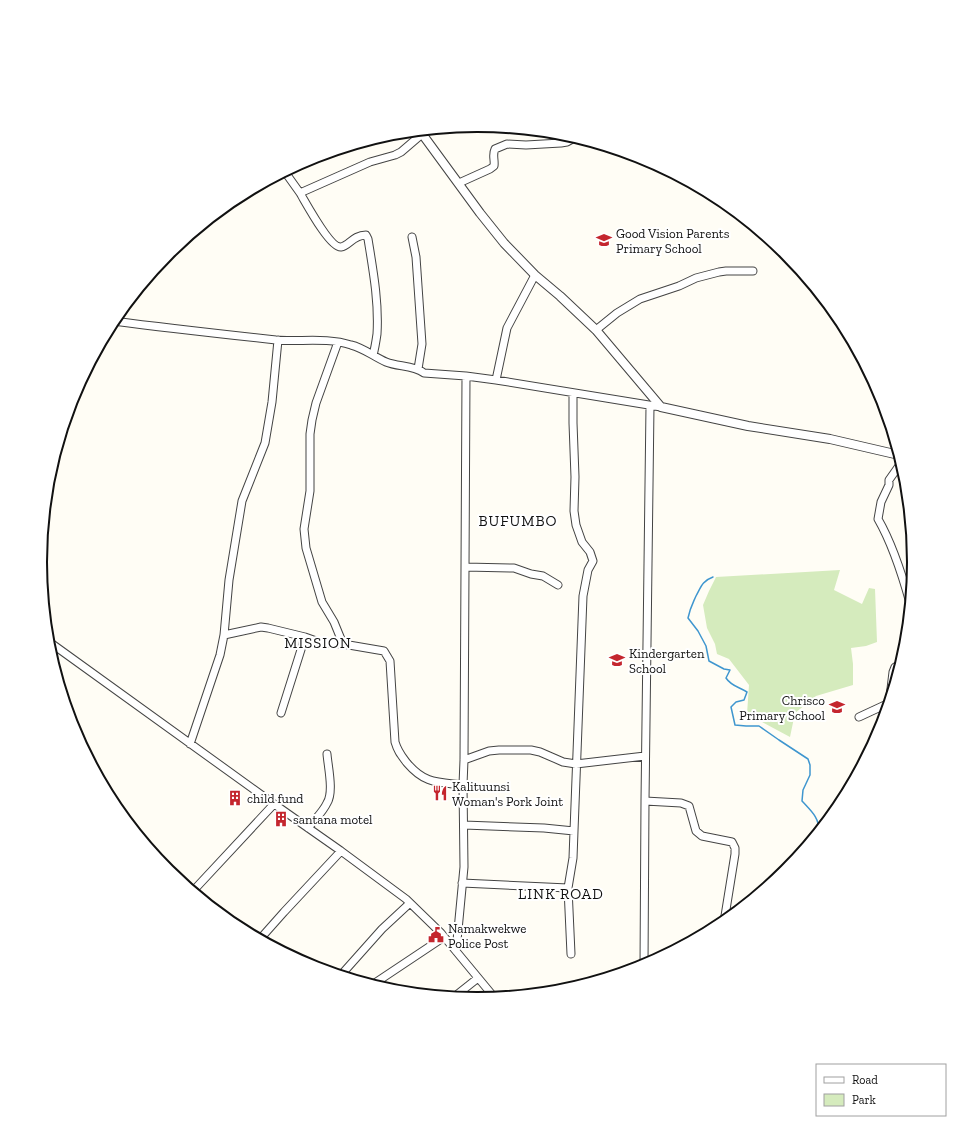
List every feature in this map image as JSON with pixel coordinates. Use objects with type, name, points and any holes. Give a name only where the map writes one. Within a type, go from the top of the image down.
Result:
[{"type":"street","points":[[424,136],[504,243],[535,275],[596,330],[661,407]]},
{"type":"street","points":[[300,194],[370,162],[395,155],[401,152],[416,137]]},
{"type":"street","points":[[459,184],[494,166],[495,162],[493,154],[495,149],[507,144],[526,145],[568,142]]},
{"type":"street","points":[[287,176],[321,228],[334,244],[339,247],[362,235],[366,235],[368,239],[375,278],[377,321],[377,335],[373,355]]},
{"type":"street","points":[[412,237],[416,257],[422,344],[418,369]]},
{"type":"street","points":[[596,330],[617,313],[640,299],[679,286],[696,278],[719,272],[753,271]]},
{"type":"street","points":[[496,380],[507,328],[535,275]]},
{"type":"street","points":[[120,322],[278,340],[338,342],[356,346],[386,362],[418,369],[424,373],[496,380],[661,407],[751,427],[830,439],[893,454]]},
{"type":"street","points":[[190,744],[220,655],[224,635],[229,580],[242,501],[266,443],[272,402],[278,340]]},
{"type":"street","points":[[338,342],[316,403],[312,420],[310,434],[310,491],[304,529],[306,548],[322,602],[334,622],[343,644]]},
{"type":"street","points":[[456,951],[464,867],[463,785],[466,376]]},
{"type":"street","points":[[571,954],[568,888],[573,858],[583,596],[588,570],[593,561],[590,552],[582,542],[576,525],[574,510],[575,477],[573,393]]},
{"type":"street","points":[[644,958],[645,756],[650,406]]},
{"type":"street","points":[[897,469],[889,480],[889,485],[881,502],[878,519],[886,533],[906,589]]},
{"type":"street","points":[[465,567],[514,568],[531,574],[543,576],[558,585]]},
{"type":"street","points":[[224,635],[261,627],[305,637],[322,643],[343,644],[384,651],[390,660],[395,742],[397,751],[422,777],[432,781],[463,785]]},
{"type":"street","points":[[281,713],[305,637]]},
{"type":"street","points":[[55,646],[341,851],[410,903],[444,937],[489,992]]},
{"type":"street","points":[[859,717],[882,707]]},
{"type":"street","points":[[464,760],[489,751],[531,750],[540,752],[563,762],[576,764],[645,756]]},
{"type":"street","points":[[308,828],[327,803],[329,798],[328,754]]},
{"type":"street","points":[[645,801],[681,803],[689,806],[696,831],[702,836],[732,842],[735,848],[735,854],[725,913]]},
{"type":"street","points":[[197,888],[274,804]]},
{"type":"street","points":[[464,825],[544,828],[574,831]]},
{"type":"street","points":[[264,935],[341,851]]},
{"type":"street","points":[[462,883],[568,888]]},
{"type":"street","points":[[345,971],[382,929],[410,903]]},
{"type":"street","points":[[379,980],[444,937]]},
{"type":"street","points":[[461,991],[478,978]]},
{"type":"green space","points":[[840,570],[834,590],[862,604],[869,588],[875,589],[877,642],[866,646],[851,648],[853,685],[816,696],[795,713],[790,737],[747,714],[749,685],[729,659],[717,654],[715,644],[707,628],[703,605],[716,577]]},
{"type":"waterway","points":[[713,577],[704,582],[691,607],[688,618],[698,631],[706,646],[709,661],[724,669],[730,670],[726,678],[728,681],[747,692],[744,700],[736,702],[731,707],[735,725],[759,726],[808,759],[810,765],[810,775],[803,790],[802,801],[811,811],[818,823]]},
{"type":"place","name":"Good Vision Parents Primary School","points":[[604,240]]},
{"type":"place","name":"Kindergarten School","points":[[617,660]]},
{"type":"place","name":"Chrisco Primary School","points":[[837,707]]},
{"type":"place","name":"Kalituunsi Woman's Pork Joint","points":[[440,793]]},
{"type":"place","name":"child fund","points":[[235,798]]},
{"type":"place","name":"santana motel","points":[[281,819]]},
{"type":"place","name":"Namakwekwe Police Post","points":[[436,935]]},
{"type":"district","name":"BUFUMBO","points":[[518,521]]},
{"type":"district","name":"MISSION","points":[[318,643]]},
{"type":"district","name":"LINK ROAD","points":[[561,894]]}]
